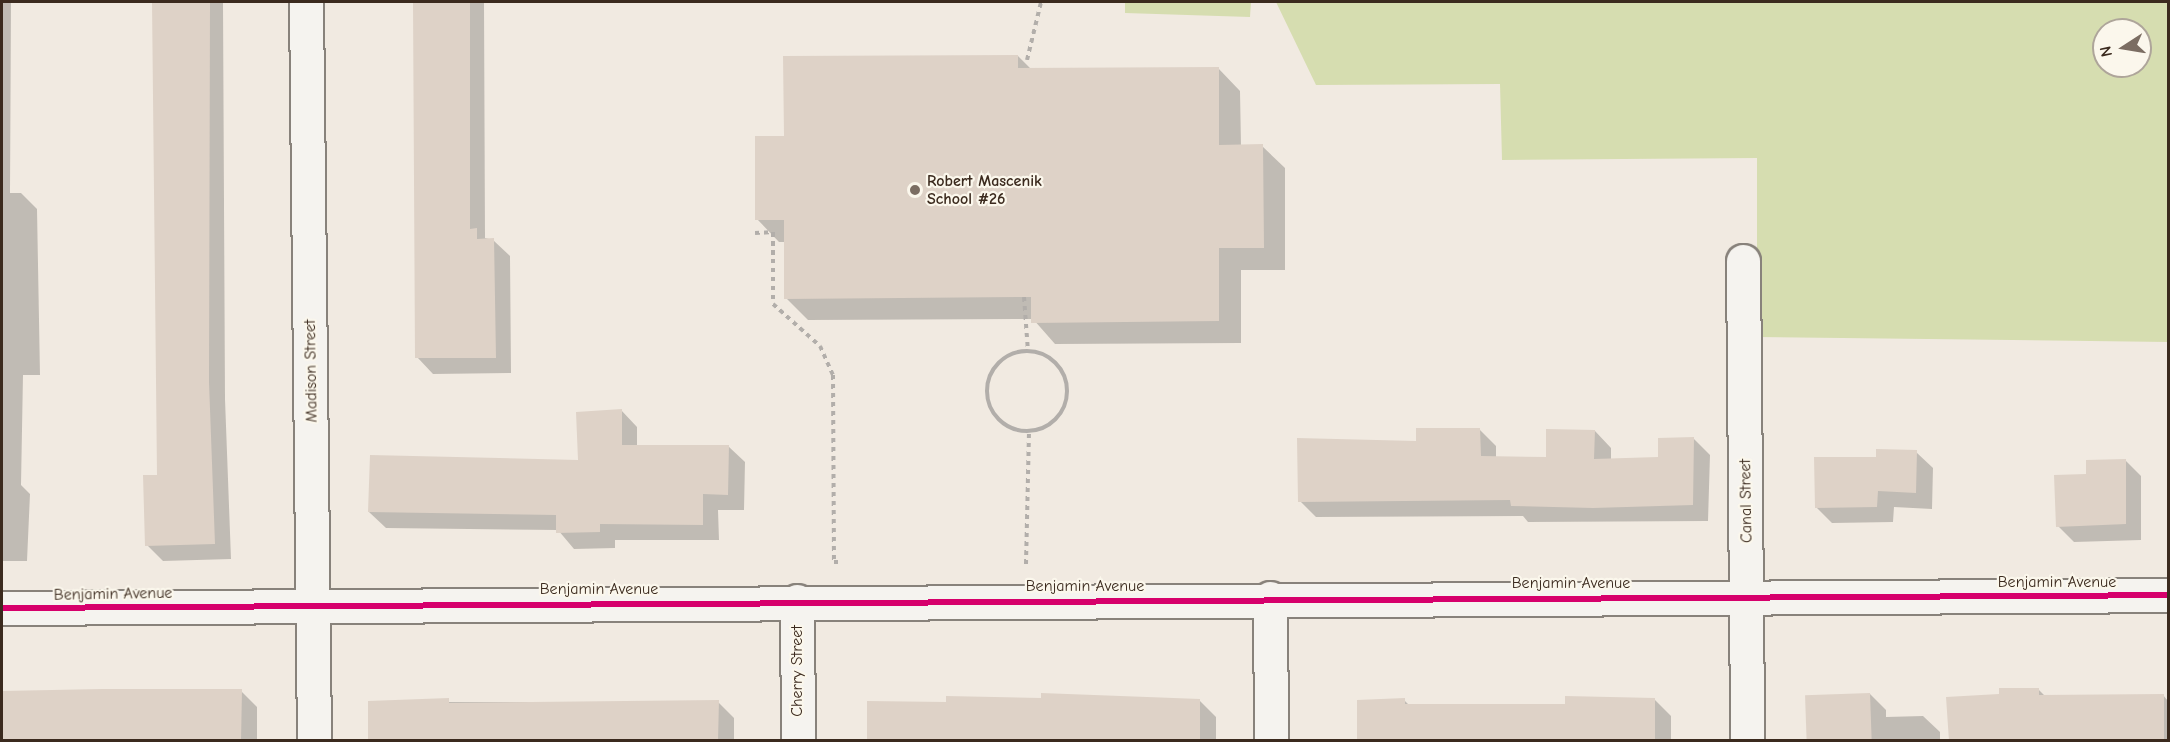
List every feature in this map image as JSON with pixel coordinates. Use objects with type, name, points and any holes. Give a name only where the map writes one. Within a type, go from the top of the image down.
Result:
[{"type":"street","name":"Madison Street","points":[[306,2],[314,741]]},
{"type":"street","name":"Canal Street","points":[[1743,261],[1747,741]]},
{"type":"street","name":"Benjamin Avenue","points":[[2,608],[1270,598],[2169,595]]},
{"type":"street","points":[[1270,598],[1271,741]]},
{"type":"street","name":"Cherry Street","points":[[797,601],[798,741]]},
{"type":"path","points":[[1027,60],[1041,2]]},
{"type":"path","points":[[755,233],[773,232],[772,304],[820,346],[833,375],[834,562],[845,562]]},
{"type":"path","points":[[1024,297],[1028,351]]},
{"type":"path","points":[[1028,351],[1053,360],[1067,384],[1067,397],[1054,421],[1029,431],[1004,424],[989,404],[987,392],[994,367],[1015,352],[1028,351]]},
{"type":"path","points":[[1026,564],[1029,431]]},
{"type":"green space","points":[[1125,2],[1251,2],[1250,17],[1125,13]]},
{"type":"green space","points":[[1276,2],[2168,2],[2168,342],[1757,337],[1757,158],[1502,160],[1500,84],[1316,85]]},
{"type":"building","points":[[152,2],[210,2],[209,382],[215,544],[145,546],[143,475],[157,475]]},
{"type":"building","points":[[413,3],[470,3],[470,229],[477,228],[477,239],[494,238],[496,358],[415,358]]},
{"type":"building","name":"Robert Mascenik School #26","points":[[1018,55],[1018,68],[1219,67],[1219,145],[1263,144],[1264,248],[1219,248],[1219,321],[1031,323],[1031,297],[784,299],[784,220],[755,220],[755,136],[784,136],[783,56]]},
{"type":"building","points":[[622,409],[622,445],[729,445],[728,495],[703,494],[703,525],[600,524],[600,532],[556,533],[556,515],[368,512],[370,455],[578,460],[576,412]]},
{"type":"building","points":[[1416,428],[1480,428],[1481,456],[1546,457],[1546,429],[1595,430],[1594,459],[1658,457],[1658,438],[1694,437],[1693,505],[1593,508],[1511,506],[1510,500],[1298,502],[1297,438],[1416,441]]},
{"type":"building","points":[[1876,449],[1917,450],[1916,493],[1878,491],[1877,507],[1815,508],[1814,457],[1876,457]]},
{"type":"building","points":[[2126,459],[2126,524],[2056,527],[2054,475],[2086,474],[2086,460]]},
{"type":"building","points":[[1999,688],[2039,688],[2039,695],[2164,694],[2164,741],[1949,741],[1946,697],[1999,694]]},
{"type":"building","points":[[242,689],[241,741],[2,741],[2,691]]},
{"type":"building","points":[[1041,693],[1200,699],[1200,741],[867,741],[867,701],[946,702],[946,696],[1041,698]]},
{"type":"building","points":[[1870,693],[1872,740],[1807,740],[1805,695]]},
{"type":"building","points":[[1565,696],[1655,698],[1655,741],[1357,741],[1357,700],[1405,698],[1405,704],[1565,704]]},
{"type":"building","points":[[449,698],[449,703],[719,700],[718,741],[368,741],[368,701]]},
{"type":"cycle path","points":[[2,608],[2168,595]]},
{"type":"place","name":"Robert Mascenik School #26","points":[[915,190]]}]
